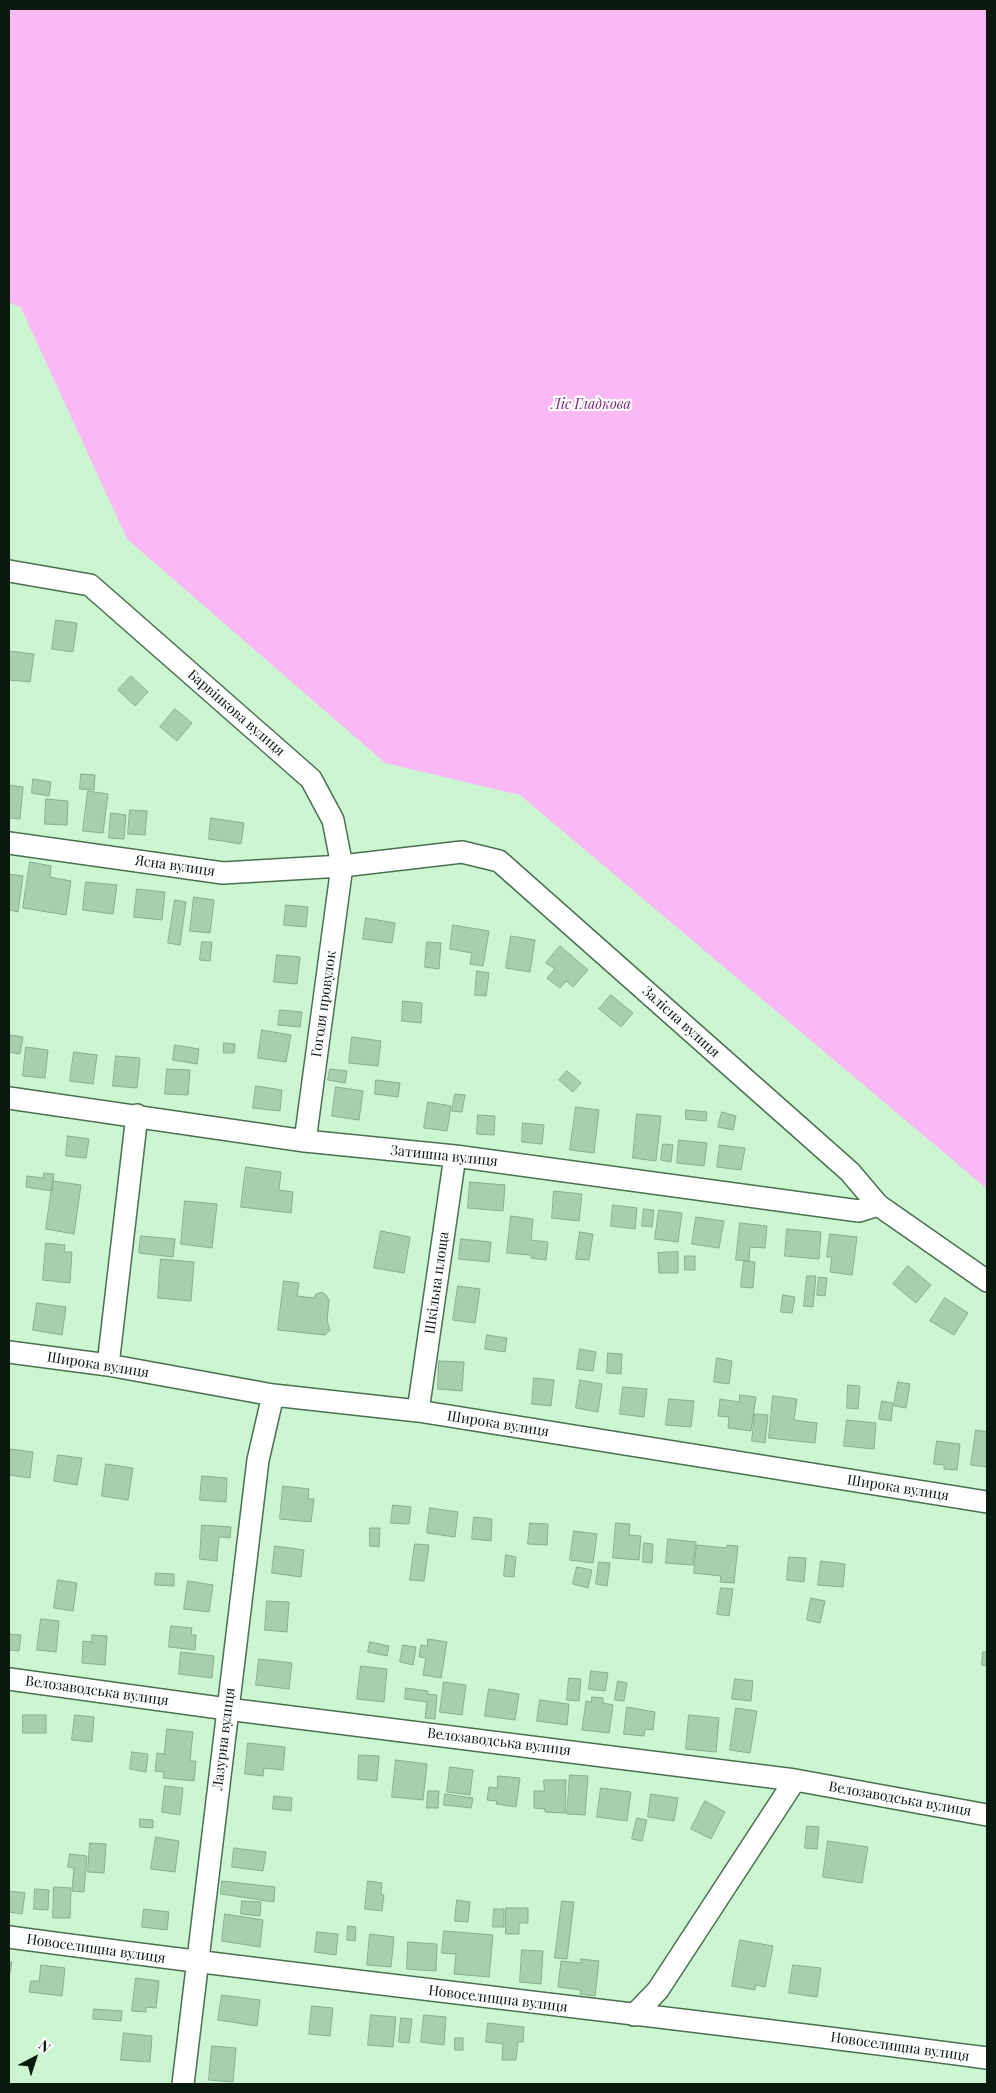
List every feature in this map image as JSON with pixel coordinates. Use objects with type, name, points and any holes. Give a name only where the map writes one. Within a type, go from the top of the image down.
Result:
[{"type":"street","name":"Барвінкова вулиця","points":[[9,571],[90,585],[311,779],[333,820],[342,866]]},
{"type":"street","name":"Ясна вулиця","points":[[9,843],[223,873],[342,866]]},
{"type":"street","name":"Залісна вулиця","points":[[342,866],[462,852],[500,861],[850,1172],[878,1205],[987,1281]]},
{"type":"street","name":"Гоголя провулок","points":[[305,1141],[342,866]]},
{"type":"street","name":"Затишна вулиця","points":[[9,1098],[305,1141],[455,1156],[859,1211],[878,1205]]},
{"type":"street","points":[[108,1365],[136,1115]]},
{"type":"street","name":"Шкільна площа","points":[[418,1411],[455,1156]]},
{"type":"street","name":"Широка вулиця","points":[[9,1352],[108,1365],[273,1395],[418,1411],[987,1502]]},
{"type":"street","name":"Лазурна вулиця","points":[[183,2084],[258,1460],[273,1395]]},
{"type":"street","name":"Велозаводська вулиця","points":[[9,1679],[795,1780],[987,1815]]},
{"type":"street","points":[[634,2015],[658,1990],[795,1780]]},
{"type":"street","name":"Новоселищна вулиця","points":[[9,1937],[197,1963],[799,2033],[987,2058]]},
{"type":"green space","name":"Ліс Гладкова","points":[[9,9],[987,9],[987,1189],[520,795],[385,763],[127,539],[21,308],[9,302]]},
{"type":"building","points":[[56,620],[77,623],[73,652],[52,649]]},
{"type":"building","points":[[9,651],[34,654],[30,682],[9,680]]},
{"type":"building","points":[[131,676],[148,692],[135,706],[118,690]]},
{"type":"building","points":[[175,709],[192,723],[177,741],[160,727]]},
{"type":"building","points":[[81,774],[95,775],[94,790],[80,789]]},
{"type":"building","points":[[33,779],[51,782],[49,796],[32,793]]},
{"type":"building","points":[[9,785],[23,787],[20,819],[9,818]]},
{"type":"building","points":[[88,791],[108,794],[103,833],[83,831]]},
{"type":"building","points":[[46,799],[68,801],[67,825],[45,824]]},
{"type":"building","points":[[130,810],[147,811],[145,835],[128,834]]},
{"type":"building","points":[[111,813],[126,815],[124,839],[109,838]]},
{"type":"building","points":[[211,818],[244,823],[241,844],[209,839]]},
{"type":"building","points":[[30,862],[51,866],[50,877],[71,881],[66,915],[23,908]]},
{"type":"building","points":[[9,874],[23,876],[18,912],[9,910]]},
{"type":"building","points":[[86,882],[117,885],[113,914],[83,910]]},
{"type":"building","points":[[137,889],[165,892],[162,920],[134,917]]},
{"type":"building","points":[[194,897],[214,900],[210,933],[190,931]]},
{"type":"building","points":[[175,900],[186,902],[180,945],[168,943]]},
{"type":"building","points":[[286,905],[308,907],[306,927],[284,925]]},
{"type":"building","points":[[366,918],[395,923],[392,943],[363,939]]},
{"type":"building","points":[[453,925],[489,931],[483,966],[470,964],[472,953],[450,949]]},
{"type":"building","points":[[511,936],[535,940],[530,972],[506,968]]},
{"type":"building","points":[[202,942],[212,942],[210,961],[200,960]]},
{"type":"building","points":[[427,942],[441,943],[439,969],[425,967]]},
{"type":"building","points":[[560,946],[588,970],[573,987],[566,981],[560,988],[547,978],[555,969],[546,963]]},
{"type":"building","points":[[277,955],[300,957],[297,984],[274,982]]},
{"type":"building","points":[[477,971],[489,973],[486,996],[475,995]]},
{"type":"building","points":[[611,995],[633,1013],[621,1027],[599,1009]]},
{"type":"building","points":[[403,1001],[422,1003],[421,1023],[402,1021]]},
{"type":"building","points":[[280,1010],[302,1012],[300,1027],[278,1025]]},
{"type":"building","points":[[262,1030],[291,1035],[286,1062],[258,1058]]},
{"type":"building","points":[[11,1035],[23,1037],[20,1054],[9,1052]]},
{"type":"building","points":[[352,1037],[381,1041],[378,1066],[349,1063]]},
{"type":"building","points":[[224,1043],[235,1044],[234,1053],[224,1053]]},
{"type":"building","points":[[175,1045],[199,1049],[197,1064],[173,1060]]},
{"type":"building","points":[[26,1047],[48,1050],[45,1078],[23,1076]]},
{"type":"building","points":[[74,1052],[97,1055],[93,1084],[70,1081]]},
{"type":"building","points":[[116,1056],[140,1058],[137,1088],[113,1086]]},
{"type":"building","points":[[167,1069],[190,1070],[188,1095],[165,1094]]},
{"type":"building","points":[[330,1069],[347,1071],[345,1083],[328,1080]]},
{"type":"building","points":[[567,1071],[581,1083],[573,1092],[559,1080]]},
{"type":"building","points":[[376,1080],[400,1083],[398,1097],[375,1094]]},
{"type":"building","points":[[256,1086],[282,1090],[280,1111],[253,1108]]},
{"type":"building","points":[[336,1087],[363,1091],[359,1120],[332,1116]]},
{"type":"building","points":[[455,1094],[465,1095],[462,1112],[452,1111]]},
{"type":"building","points":[[428,1102],[451,1106],[447,1131],[424,1128]]},
{"type":"building","points":[[576,1107],[599,1110],[594,1153],[570,1150]]},
{"type":"building","points":[[686,1110],[707,1112],[706,1121],[686,1119]]},
{"type":"building","points":[[722,1112],[736,1116],[733,1130],[718,1127]]},
{"type":"building","points":[[637,1114],[661,1116],[656,1161],[633,1158]]},
{"type":"building","points":[[478,1115],[495,1116],[494,1135],[477,1134]]},
{"type":"building","points":[[523,1123],[544,1125],[542,1144],[522,1142]]},
{"type":"building","points":[[68,1136],[89,1139],[86,1158],[66,1156]]},
{"type":"building","points":[[679,1140],[707,1143],[704,1166],[677,1163]]},
{"type":"building","points":[[663,1144],[673,1145],[671,1162],[661,1160]]},
{"type":"building","points":[[720,1145],[745,1148],[741,1170],[717,1167]]},
{"type":"building","points":[[246,1167],[281,1172],[279,1190],[293,1192],[291,1213],[241,1207]]},
{"type":"building","points":[[44,1173],[54,1174],[52,1191],[26,1187],[27,1176],[43,1178]]},
{"type":"building","points":[[53,1181],[81,1185],[74,1234],[46,1229]]},
{"type":"building","points":[[470,1182],[505,1185],[503,1211],[468,1208]]},
{"type":"building","points":[[554,1191],[582,1194],[579,1221],[552,1218]]},
{"type":"building","points":[[185,1201],[217,1204],[212,1248],[181,1244]]},
{"type":"building","points":[[613,1205],[637,1208],[635,1229],[611,1226]]},
{"type":"building","points":[[644,1209],[654,1210],[652,1227],[642,1226]]},
{"type":"building","points":[[659,1210],[682,1213],[678,1242],[655,1239]]},
{"type":"building","points":[[511,1216],[533,1219],[531,1240],[548,1242],[546,1260],[531,1258],[531,1255],[507,1253]]},
{"type":"building","points":[[696,1217],[724,1221],[719,1248],[692,1244]]},
{"type":"building","points":[[740,1223],[767,1226],[765,1248],[750,1247],[749,1261],[736,1260]]},
{"type":"building","points":[[787,1229],[821,1232],[819,1259],[785,1256]]},
{"type":"building","points":[[381,1231],[410,1237],[404,1273],[374,1268]]},
{"type":"building","points":[[580,1232],[593,1234],[589,1260],[576,1259]]},
{"type":"building","points":[[830,1234],[857,1237],[852,1275],[830,1272],[832,1257],[827,1257]]},
{"type":"building","points":[[141,1236],[175,1239],[173,1257],[139,1253]]},
{"type":"building","points":[[461,1239],[491,1242],[489,1262],[459,1259]]},
{"type":"building","points":[[46,1243],[65,1245],[64,1252],[72,1252],[70,1283],[43,1280]]},
{"type":"building","points":[[678,1252],[678,1273],[659,1273],[658,1253]]},
{"type":"building","points":[[685,1256],[695,1256],[695,1270],[685,1270]]},
{"type":"building","points":[[161,1259],[194,1262],[191,1301],[158,1298]]},
{"type":"building","points":[[744,1261],[755,1262],[753,1288],[741,1287]]},
{"type":"building","points":[[908,1266],[931,1285],[916,1303],[893,1284]]},
{"type":"building","points":[[807,1276],[816,1276],[813,1307],[804,1306]]},
{"type":"building","points":[[819,1277],[827,1278],[825,1296],[817,1295]]},
{"type":"building","points":[[284,1281],[299,1283],[297,1296],[314,1298],[316,1294],[322,1292],[326,1295],[329,1300],[327,1321],[330,1330],[325,1335],[278,1330]]},
{"type":"building","points":[[458,1286],[480,1289],[475,1323],[453,1320]]},
{"type":"building","points":[[783,1295],[795,1297],[792,1313],[781,1312]]},
{"type":"building","points":[[945,1298],[968,1313],[954,1335],[930,1321]]},
{"type":"building","points":[[37,1303],[66,1307],[62,1335],[33,1330]]},
{"type":"building","points":[[487,1335],[507,1338],[505,1352],[485,1349]]},
{"type":"building","points":[[580,1349],[596,1352],[593,1371],[577,1369]]},
{"type":"building","points":[[608,1353],[622,1354],[621,1374],[607,1373]]},
{"type":"building","points":[[717,1358],[732,1361],[729,1384],[714,1382]]},
{"type":"building","points":[[439,1361],[464,1362],[462,1391],[438,1389]]},
{"type":"building","points":[[534,1378],[554,1380],[551,1406],[532,1404]]},
{"type":"building","points":[[580,1380],[602,1384],[598,1412],[576,1408]]},
{"type":"building","points":[[898,1382],[910,1384],[906,1408],[894,1406]]},
{"type":"building","points":[[848,1385],[860,1386],[858,1409],[847,1408]]},
{"type":"building","points":[[623,1387],[647,1389],[644,1417],[620,1414]]},
{"type":"building","points":[[740,1395],[756,1397],[751,1431],[728,1428],[729,1417],[718,1416],[720,1399],[739,1402]]},
{"type":"building","points":[[773,1396],[797,1399],[794,1420],[817,1423],[815,1443],[769,1438]]},
{"type":"building","points":[[669,1399],[694,1401],[691,1427],[666,1425]]},
{"type":"building","points":[[882,1401],[893,1403],[891,1421],[879,1419]]},
{"type":"building","points":[[755,1414],[768,1415],[765,1443],[752,1441]]},
{"type":"building","points":[[847,1420],[876,1423],[874,1449],[844,1446]]},
{"type":"building","points":[[976,1430],[987,1432],[987,1467],[971,1465]]},
{"type":"building","points":[[937,1441],[960,1444],[957,1470],[944,1469],[944,1465],[934,1464]]},
{"type":"building","points":[[10,1449],[33,1452],[30,1478],[9,1475]]},
{"type":"building","points":[[58,1455],[82,1458],[77,1485],[54,1481]]},
{"type":"building","points":[[106,1464],[133,1468],[128,1500],[102,1496]]},
{"type":"building","points":[[202,1476],[227,1478],[226,1502],[200,1500]]},
{"type":"building","points":[[283,1486],[309,1489],[308,1499],[314,1499],[311,1522],[280,1519]]},
{"type":"building","points":[[393,1505],[411,1507],[409,1524],[391,1523]]},
{"type":"building","points":[[430,1508],[458,1512],[455,1537],[427,1533]]},
{"type":"building","points":[[474,1517],[492,1519],[491,1541],[472,1539]]},
{"type":"building","points":[[530,1523],[548,1524],[547,1545],[528,1544]]},
{"type":"building","points":[[616,1523],[630,1524],[629,1535],[641,1536],[639,1560],[613,1558]]},
{"type":"building","points":[[202,1525],[231,1527],[230,1538],[219,1537],[217,1561],[200,1559]]},
{"type":"building","points":[[370,1528],[380,1528],[379,1547],[370,1546]]},
{"type":"building","points":[[574,1531],[597,1534],[593,1563],[570,1560]]},
{"type":"building","points":[[668,1539],[696,1542],[693,1565],[666,1563]]},
{"type":"building","points":[[644,1543],[653,1544],[652,1563],[643,1562]]},
{"type":"building","points":[[415,1544],[429,1545],[424,1581],[410,1580]]},
{"type":"building","points":[[697,1545],[726,1548],[727,1545],[738,1546],[734,1583],[720,1582],[721,1576],[694,1573]]},
{"type":"building","points":[[275,1546],[304,1550],[301,1577],[272,1573]]},
{"type":"building","points":[[506,1555],[516,1557],[514,1577],[504,1576]]},
{"type":"building","points":[[789,1557],[806,1558],[804,1582],[787,1580]]},
{"type":"building","points":[[821,1561],[845,1564],[843,1587],[818,1585]]},
{"type":"building","points":[[599,1562],[610,1563],[607,1586],[596,1584]]},
{"type":"building","points":[[577,1567],[592,1570],[588,1588],[573,1584]]},
{"type":"building","points":[[156,1573],[174,1574],[174,1586],[155,1585]]},
{"type":"building","points":[[58,1580],[77,1583],[73,1611],[54,1608]]},
{"type":"building","points":[[188,1581],[213,1585],[209,1612],[184,1609]]},
{"type":"building","points":[[721,1588],[733,1589],[729,1616],[717,1614]]},
{"type":"building","points":[[811,1598],[825,1601],[820,1623],[807,1620]]},
{"type":"building","points":[[267,1601],[289,1602],[287,1632],[265,1630]]},
{"type":"building","points":[[41,1619],[59,1621],[56,1652],[37,1650]]},
{"type":"building","points":[[171,1626],[192,1628],[191,1635],[196,1635],[195,1650],[169,1647]]},
{"type":"building","points":[[9,1634],[21,1635],[19,1651],[9,1650]]},
{"type":"building","points":[[92,1635],[107,1636],[105,1665],[82,1663],[83,1641],[92,1642]]},
{"type":"building","points":[[428,1639],[447,1642],[441,1678],[423,1675],[426,1658],[419,1657],[421,1645],[427,1646]]},
{"type":"building","points":[[370,1642],[389,1646],[387,1656],[368,1652]]},
{"type":"building","points":[[403,1645],[416,1647],[413,1665],[400,1662]]},
{"type":"building","points":[[181,1652],[214,1656],[212,1678],[179,1674]]},
{"type":"building","points":[[983,1652],[987,1652],[987,1666],[982,1665]]},
{"type":"building","points":[[259,1659],[292,1663],[289,1689],[256,1685]]},
{"type":"building","points":[[361,1666],[387,1669],[384,1702],[357,1699]]},
{"type":"building","points":[[591,1671],[608,1673],[605,1691],[589,1689]]},
{"type":"building","points":[[569,1678],[581,1679],[579,1701],[567,1700]]},
{"type":"building","points":[[735,1679],[753,1681],[751,1701],[732,1699]]},
{"type":"building","points":[[618,1681],[627,1683],[624,1701],[615,1700]]},
{"type":"building","points":[[444,1682],[466,1685],[462,1715],[440,1712]]},
{"type":"building","points":[[406,1688],[428,1691],[427,1694],[437,1695],[435,1719],[425,1718],[427,1702],[405,1699]]},
{"type":"building","points":[[489,1689],[519,1694],[515,1720],[485,1716]]},
{"type":"building","points":[[592,1697],[603,1698],[603,1703],[613,1705],[609,1733],[582,1730],[586,1701],[591,1702]]},
{"type":"building","points":[[540,1700],[569,1704],[567,1725],[537,1721]]},
{"type":"building","points":[[627,1707],[655,1712],[653,1730],[645,1729],[644,1736],[624,1734]]},
{"type":"building","points":[[736,1708],[757,1711],[750,1753],[730,1750]]},
{"type":"building","points":[[23,1715],[46,1715],[46,1733],[23,1733]]},
{"type":"building","points":[[75,1715],[94,1717],[92,1742],[72,1740]]},
{"type":"building","points":[[689,1715],[719,1718],[716,1752],[686,1749]]},
{"type":"building","points":[[167,1729],[193,1732],[190,1761],[196,1761],[194,1781],[163,1778],[164,1772],[155,1771],[157,1753],[164,1754]]},
{"type":"building","points":[[248,1743],[285,1747],[283,1770],[264,1768],[263,1776],[245,1774]]},
{"type":"building","points":[[132,1752],[148,1754],[146,1772],[130,1769]]},
{"type":"building","points":[[359,1755],[379,1756],[377,1781],[358,1779]]},
{"type":"building","points":[[396,1760],[427,1764],[423,1800],[392,1797]]},
{"type":"building","points":[[450,1767],[473,1770],[470,1795],[447,1792]]},
{"type":"building","points":[[570,1775],[588,1776],[585,1815],[567,1814]]},
{"type":"building","points":[[498,1776],[520,1778],[516,1807],[496,1804],[497,1801],[487,1800],[489,1787],[497,1788]]},
{"type":"building","points":[[544,1780],[566,1780],[565,1813],[545,1812],[545,1809],[534,1808],[534,1791],[544,1791]]},
{"type":"building","points":[[165,1786],[183,1788],[180,1815],[162,1812]]},
{"type":"building","points":[[601,1788],[631,1792],[627,1821],[597,1817]]},
{"type":"building","points":[[428,1791],[439,1791],[438,1808],[427,1808]]},
{"type":"building","points":[[445,1794],[473,1798],[471,1808],[444,1805]]},
{"type":"building","points":[[651,1794],[678,1798],[674,1821],[648,1817]]},
{"type":"building","points":[[274,1796],[292,1798],[291,1811],[273,1809]]},
{"type":"building","points":[[705,1801],[725,1812],[711,1839],[691,1829]]},
{"type":"building","points":[[637,1818],[647,1820],[642,1841],[632,1839]]},
{"type":"building","points":[[140,1819],[153,1820],[153,1828],[140,1827]]},
{"type":"building","points":[[807,1826],[819,1827],[817,1849],[805,1848]]},
{"type":"building","points":[[156,1837],[179,1841],[175,1872],[151,1869]]},
{"type":"building","points":[[828,1841],[868,1847],[862,1883],[823,1877]]},
{"type":"building","points":[[90,1843],[106,1844],[104,1873],[88,1872]]},
{"type":"building","points":[[234,1848],[266,1852],[263,1871],[232,1867]]},
{"type":"building","points":[[70,1854],[87,1856],[84,1892],[72,1891],[74,1868],[68,1867]]},
{"type":"building","points":[[222,1881],[275,1887],[274,1902],[221,1894]]},
{"type":"building","points":[[368,1881],[382,1883],[381,1894],[384,1895],[382,1911],[365,1909]]},
{"type":"building","points":[[54,1887],[71,1888],[70,1918],[53,1918]]},
{"type":"building","points":[[35,1889],[49,1890],[48,1910],[34,1909]]},
{"type":"building","points":[[9,1891],[25,1893],[22,1914],[9,1912]]},
{"type":"building","points":[[457,1900],[470,1902],[468,1922],[455,1921]]},
{"type":"building","points":[[242,1901],[261,1902],[260,1916],[241,1914]]},
{"type":"building","points":[[562,1901],[574,1902],[567,1959],[555,1958]]},
{"type":"building","points":[[506,1908],[528,1908],[528,1923],[519,1923],[519,1934],[506,1934]]},
{"type":"building","points":[[144,1909],[169,1912],[167,1930],[142,1927]]},
{"type":"building","points":[[494,1909],[504,1909],[504,1927],[493,1927]]},
{"type":"building","points":[[225,1914],[263,1920],[260,1947],[222,1941]]},
{"type":"building","points":[[348,1926],[356,1927],[355,1941],[347,1940]]},
{"type":"building","points":[[444,1931],[493,1935],[489,1977],[454,1974],[456,1954],[442,1953]]},
{"type":"building","points":[[317,1932],[338,1934],[336,1955],[315,1952]]},
{"type":"building","points":[[370,1934],[394,1937],[391,1967],[367,1965]]},
{"type":"building","points":[[740,1940],[773,1946],[765,1987],[756,1985],[755,1990],[732,1986]]},
{"type":"building","points":[[408,1942],[437,1944],[436,1971],[407,1969]]},
{"type":"building","points":[[522,1950],[543,1951],[541,1984],[520,1982]]},
{"type":"building","points":[[581,1959],[599,1961],[595,1996],[580,1994],[581,1990],[558,1987],[561,1961],[581,1963]]},
{"type":"building","points":[[9,1962],[12,1962],[9,1978]]},
{"type":"building","points":[[41,1965],[65,1968],[62,1996],[29,1992],[31,1981],[39,1981]]},
{"type":"building","points":[[793,1965],[821,1968],[817,1997],[789,1993]]},
{"type":"building","points":[[136,1978],[159,1981],[156,2008],[146,2007],[146,2012],[132,2011]]},
{"type":"building","points":[[222,1995],[260,2000],[257,2026],[218,2020]]},
{"type":"building","points":[[312,2006],[333,2008],[330,2036],[309,2034]]},
{"type":"building","points":[[94,2009],[122,2011],[121,2021],[93,2019]]},
{"type":"building","points":[[371,2015],[396,2017],[393,2047],[368,2045]]},
{"type":"building","points":[[424,2015],[446,2017],[444,2045],[421,2042]]},
{"type":"building","points":[[401,2018],[412,2019],[409,2043],[399,2042]]},
{"type":"building","points":[[488,2023],[524,2027],[523,2042],[518,2042],[516,2060],[502,2060],[503,2044],[486,2042]]},
{"type":"building","points":[[124,2033],[152,2036],[150,2062],[121,2060]]},
{"type":"building","points":[[455,2038],[463,2038],[463,2050],[455,2050]]},
{"type":"building","points":[[212,2046],[236,2048],[233,2082],[209,2080]]}]
